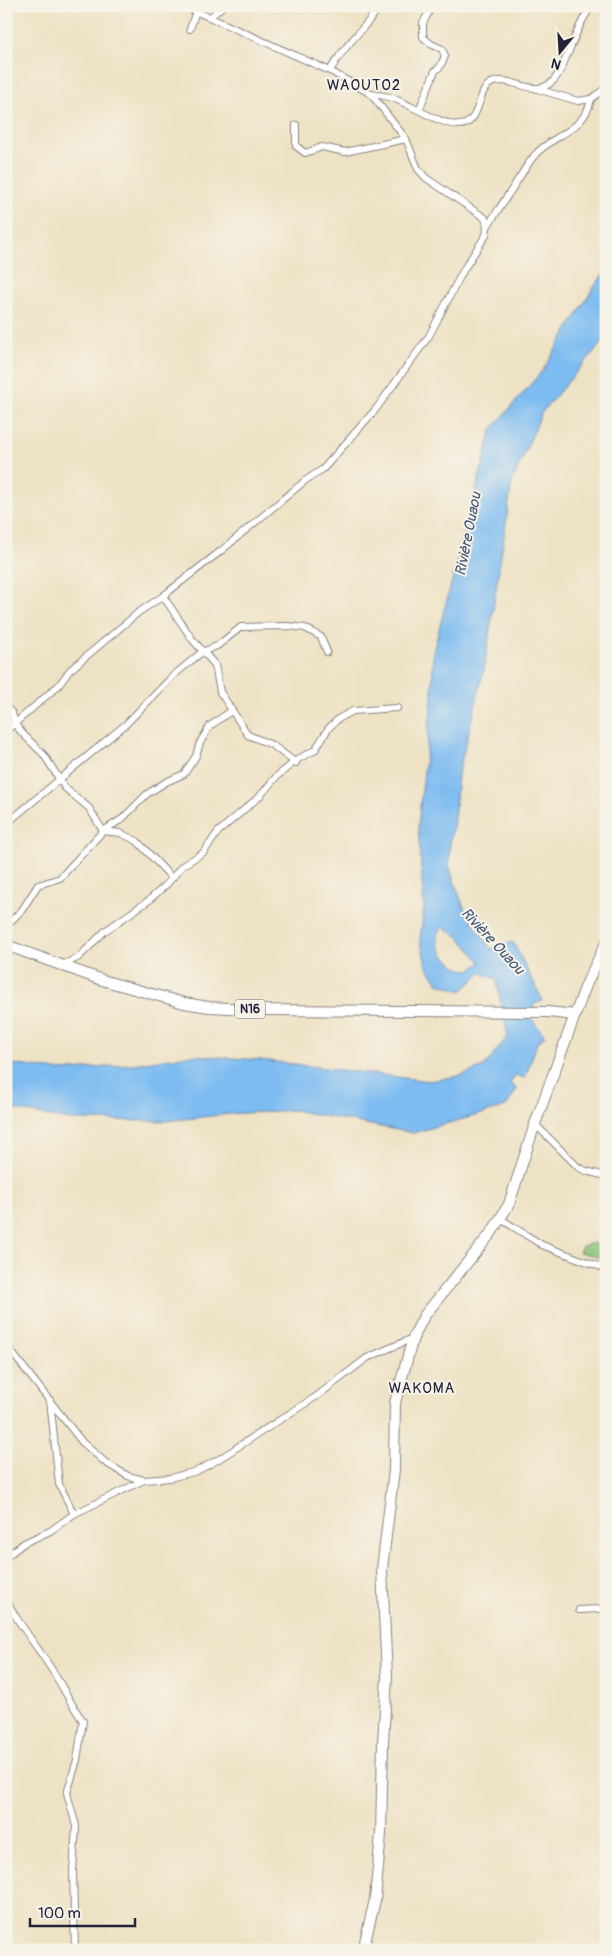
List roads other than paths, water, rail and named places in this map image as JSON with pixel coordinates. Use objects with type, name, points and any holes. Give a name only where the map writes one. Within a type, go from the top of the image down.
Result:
[{"type":"main road","points":[[363,1950],[375,1900],[381,1837],[383,1742],[387,1677],[382,1569],[394,1470],[396,1403],[413,1338],[424,1316],[434,1300],[501,1219],[509,1204],[535,1124],[575,1015],[606,943]]},
{"type":"main road","name":"N16","points":[[6,945],[61,966],[165,998],[208,1007],[503,1013],[548,1012],[575,1015]]},
{"type":"street","points":[[184,6],[198,9],[210,17],[330,71],[371,94],[395,99],[442,121],[458,125],[466,124],[472,118],[487,86],[492,82],[501,81],[543,89],[578,100],[591,99],[606,88]]},
{"type":"street","points":[[210,17],[223,6]]},
{"type":"street","points":[[288,6],[301,8],[306,6]]},
{"type":"street","points":[[330,71],[335,60],[368,24],[380,6]]},
{"type":"street","points":[[419,110],[435,71],[440,67],[445,56],[442,49],[431,44],[423,37],[423,23],[432,6]]},
{"type":"street","points":[[543,89],[553,82],[559,73],[581,21],[591,6]]},
{"type":"street","points":[[190,30],[198,9]]},
{"type":"street","points":[[6,732],[59,685],[70,670],[139,612],[163,596],[306,480],[324,469],[376,409],[429,336],[464,269],[486,235],[485,218],[426,178],[418,169],[406,138],[371,94]]},
{"type":"street","points":[[487,227],[514,183],[535,154],[553,140],[574,129],[589,110],[591,99]]},
{"type":"street","points":[[296,125],[296,146],[305,153],[322,147],[345,152],[406,138]]},
{"type":"street","points":[[163,596],[202,652],[215,665],[220,692],[248,735],[272,745],[296,763]]},
{"type":"street","points":[[6,824],[126,724],[174,675],[202,652],[217,646],[241,627],[288,626],[305,628],[321,637],[327,652]]},
{"type":"street","points":[[6,707],[12,713],[15,724],[44,755],[65,788],[89,808],[104,831],[120,833],[136,841],[172,878]]},
{"type":"street","points":[[61,966],[80,958],[105,931],[148,901],[182,866],[204,852],[218,832],[260,796],[276,777],[296,763],[298,759],[315,750],[328,729],[338,719],[353,711],[397,708]]},
{"type":"street","points":[[6,926],[22,910],[38,885],[60,878],[104,831],[122,819],[147,794],[166,782],[184,774],[196,756],[200,743],[210,726],[231,711]]},
{"type":"street","points":[[535,1124],[578,1167],[606,1176]]},
{"type":"street","points":[[501,1219],[542,1245],[606,1269]]},
{"type":"street","points":[[6,1345],[82,1442],[106,1463],[128,1476],[144,1480],[170,1478],[196,1471],[219,1459],[317,1396],[367,1358],[413,1338]]},
{"type":"street","points":[[50,1400],[59,1484],[74,1514]]},
{"type":"street","points":[[6,1557],[24,1543],[50,1531],[74,1514],[144,1480]]},
{"type":"street","points":[[6,1600],[21,1628],[55,1675],[70,1703],[83,1721],[77,1760],[67,1794],[76,1826],[73,1872],[75,1950]]},
{"type":"street","points":[[579,1610],[600,1609],[606,1605]]},
{"type":"water","name":"Rivière Ouaou","points":[[606,270],[606,338],[542,412],[512,482],[484,670],[458,775],[450,843],[449,866],[466,912],[491,949],[513,942],[543,1001],[534,1004],[530,1017],[545,1036],[538,1041],[525,1078],[515,1075],[510,1084],[517,1089],[506,1107],[413,1133],[293,1110],[229,1114],[166,1121],[69,1120],[6,1108],[6,1063],[62,1071],[133,1064],[190,1055],[261,1060],[429,1081],[459,1076],[484,1067],[508,1036],[496,979],[481,973],[462,991],[438,983],[426,965],[420,939],[424,908],[418,826],[432,698],[433,652],[492,429],[543,370]],"holes":[[[442,927],[458,936],[481,962],[471,969],[466,970],[455,966],[445,956],[439,946],[438,938]]]},
{"type":"district","name":"WAOUTO2","points":[[364,85]]},
{"type":"district","name":"WAKOMA","points":[[422,1388]]}]
